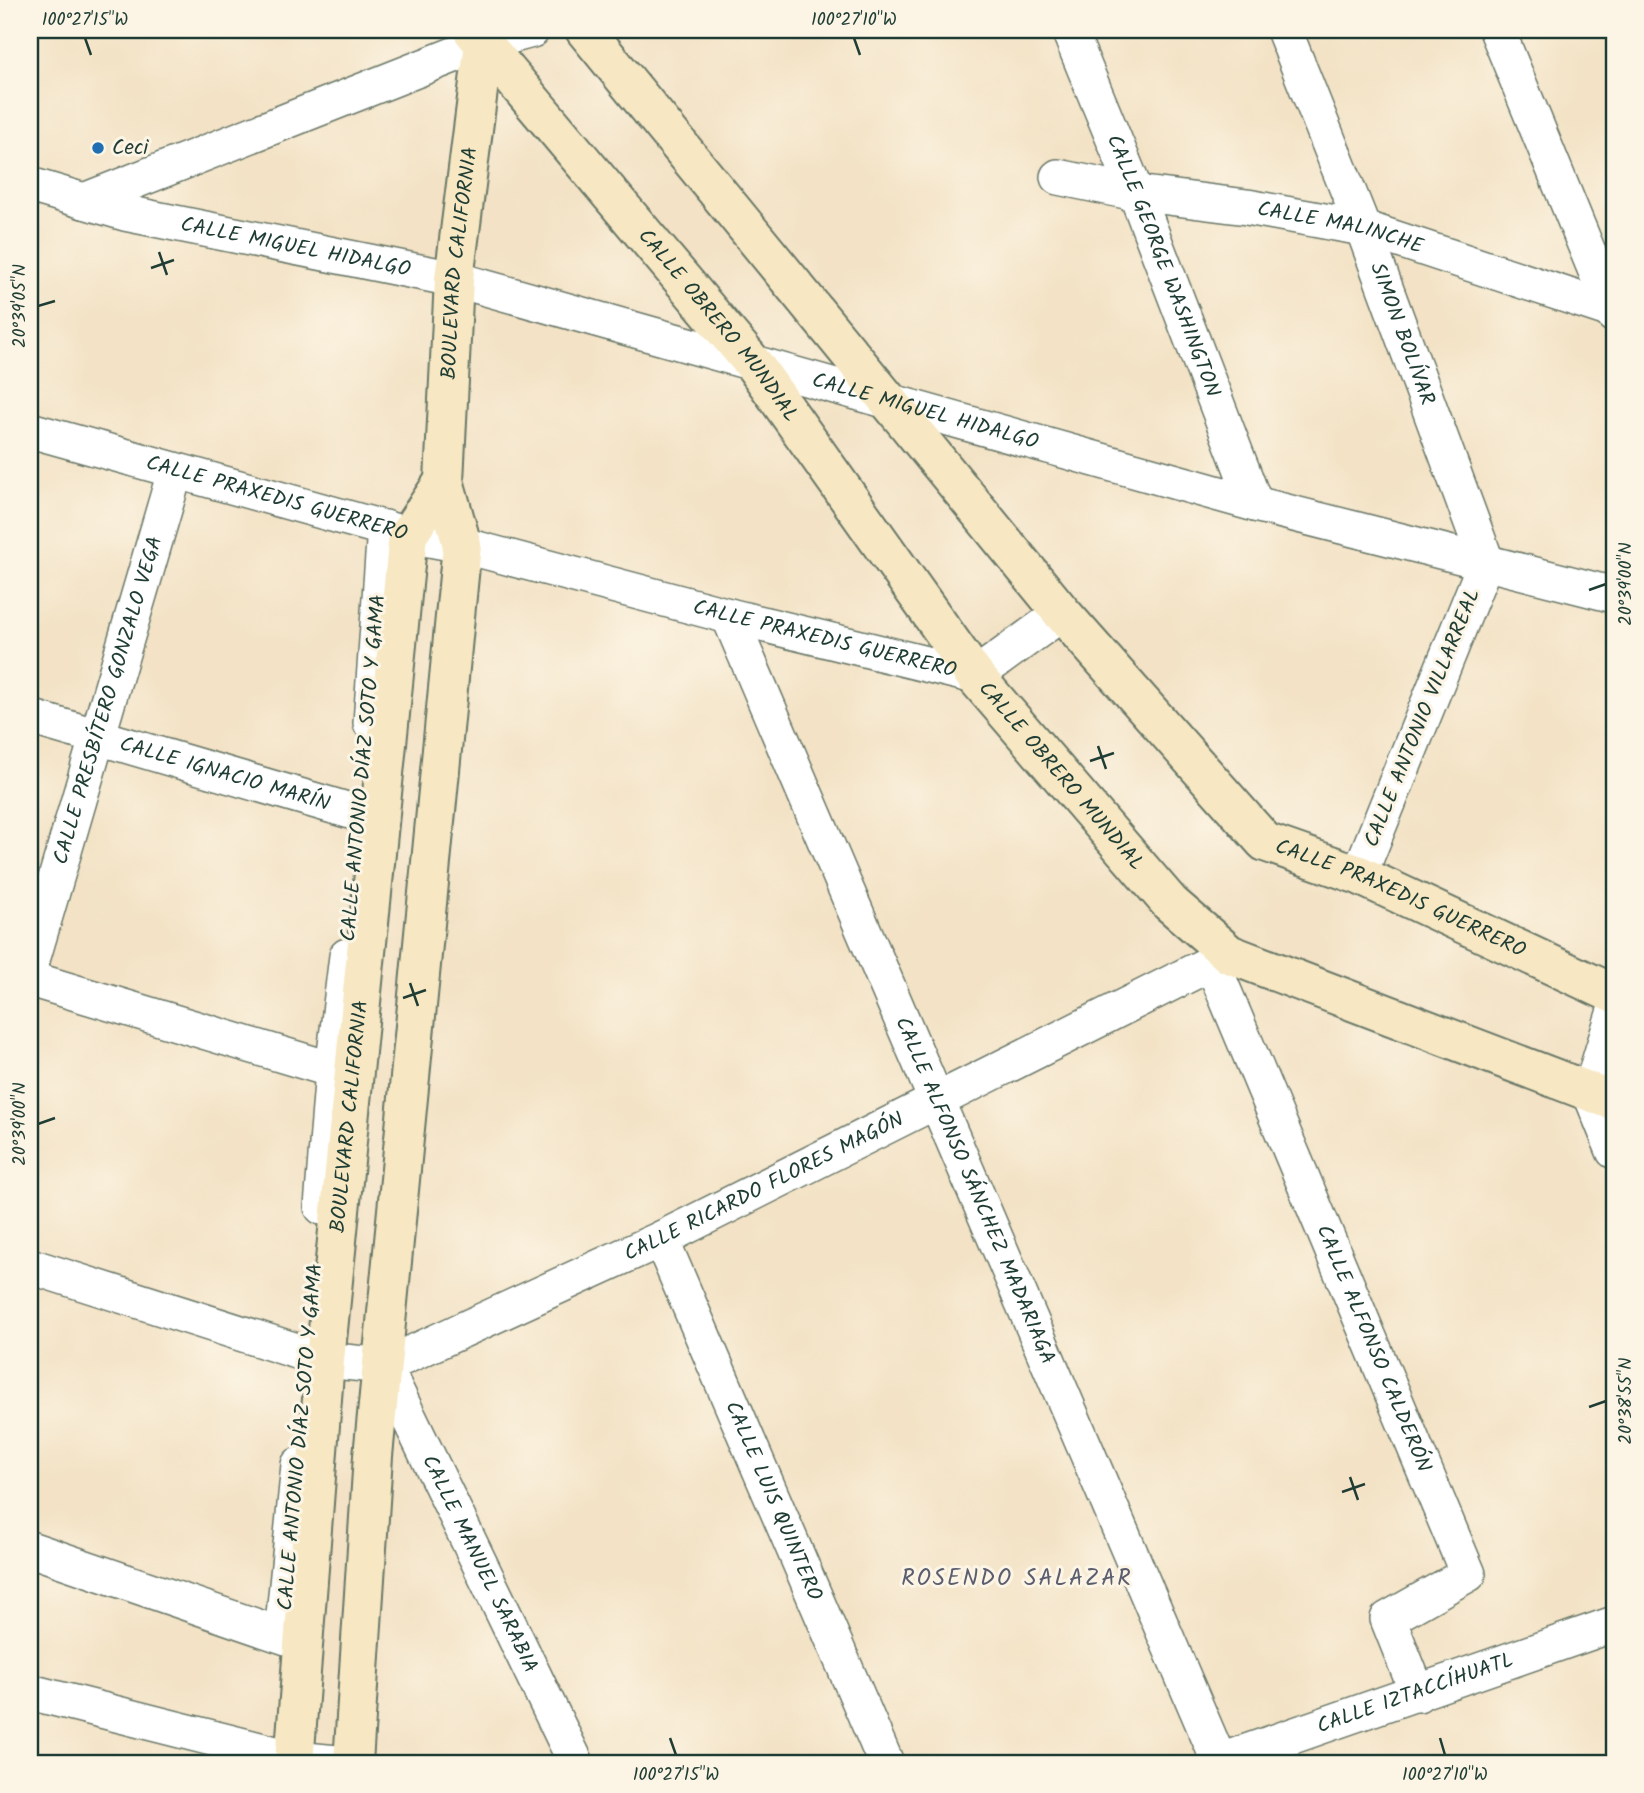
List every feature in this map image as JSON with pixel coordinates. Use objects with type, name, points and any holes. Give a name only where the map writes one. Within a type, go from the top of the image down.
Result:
[{"type":"street","points":[[84,201],[481,34],[531,30]]},
{"type":"street","points":[[585,30],[1062,613]]},
{"type":"street","name":"CALLE GEORGE WASHINGTON","points":[[1069,30],[1136,192],[1255,504]]},
{"type":"street","name":"SIMON BOLÍVAR","points":[[1284,30],[1363,228],[1486,561]]},
{"type":"street","points":[[1497,30],[1614,312]]},
{"type":"street","name":"BOULEVARD CALIFORNIA","points":[[353,1763],[373,1455],[384,1366],[462,545],[444,481],[454,279],[481,34]]},
{"type":"street","name":"CALLE OBRERO MUNDIAL","points":[[481,34],[755,366],[975,676],[1221,959],[1602,1096]]},
{"type":"street","name":"CALLE MALINCHE","points":[[1058,177],[1363,228],[1614,312]]},
{"type":"street","name":"CALLE MIGUEL HIDALGO","points":[[30,185],[125,213],[454,279],[755,366],[888,399],[1255,504],[1614,595]]},
{"type":"street","name":"CALLE PRAXEDIS GUERRERO","points":[[30,430],[396,532],[462,545],[729,616],[975,676],[1062,613],[1265,842],[1359,875],[1614,994]]},
{"type":"street","name":"CALLE PRESBÍTERO GONZALO VEGA","points":[[30,967],[176,472]]},
{"type":"street","name":"BOULEVARD CALIFORNIA","points":[[295,1761],[294,1640],[317,1358],[343,1073],[373,818],[396,532],[444,481]]},
{"type":"street","name":"CALLE ANTONIO VILLARREAL","points":[[1359,875],[1486,561]]},
{"type":"street","name":"CALLE ALFONSO SÁNCHEZ MADARIAGA","points":[[729,616],[1218,1763]]},
{"type":"street","name":"CALLE IGNACIO MARÍN","points":[[30,717],[97,739],[373,818]]},
{"type":"street","name":"CALLE RICARDO FLORES MAGÓN","points":[[384,1366],[661,1239],[1221,959]]},
{"type":"street","name":"CALLE ALFONSO CALDERÓN","points":[[1221,959],[1468,1574],[1388,1619],[1418,1694]]},
{"type":"street","points":[[30,979],[343,1073]]},
{"type":"street","points":[[1614,1014],[1602,1096],[1614,1151]]},
{"type":"street","name":"CALLE LUIS QUINTERO","points":[[661,1239],[886,1763]]},
{"type":"street","points":[[30,1266],[317,1358],[384,1366]]},
{"type":"street","name":"CALLE MANUEL SARABIA","points":[[384,1366],[576,1763]]},
{"type":"street","points":[[30,1549],[294,1640]]},
{"type":"street","name":"CALLE IZTACCÍHUATL","points":[[1218,1763],[1614,1624]]},
{"type":"street","points":[[30,1692],[295,1761],[337,1763]]},
{"type":"place","name":"Ceci","points":[[98,148]]},
{"type":"district","name":"ROSENDO SALAZAR","points":[[1017,1579]]}]
